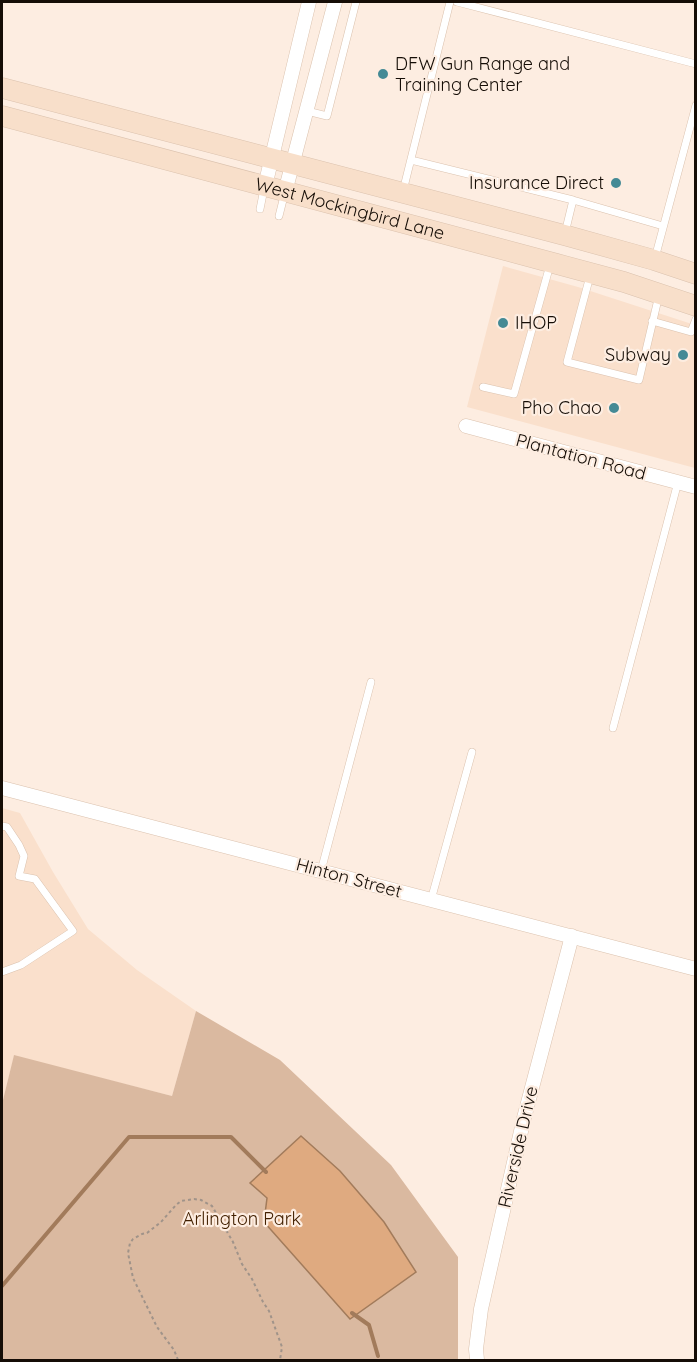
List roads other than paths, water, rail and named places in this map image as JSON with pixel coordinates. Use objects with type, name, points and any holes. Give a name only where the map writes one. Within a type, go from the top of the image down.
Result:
[{"type":"main road","name":"West Mockingbird Lane","points":[[2,88],[75,103],[271,159],[654,260],[696,274]]},
{"type":"main road","name":"West Mockingbird Lane","points":[[2,116],[591,273],[696,306]]},
{"type":"main road","points":[[554,263],[564,236]]},
{"type":"street","points":[[265,186],[309,2]]},
{"type":"street","points":[[285,192],[335,2]]},
{"type":"street","name":"Plantation Road","points":[[463,426],[696,487]]},
{"type":"street","name":"Hinton Street","points":[[2,788],[696,969]]},
{"type":"street","name":"Riverside Drive","points":[[477,1360],[476,1349],[481,1309],[519,1141],[572,936]]},
{"type":"lane","points":[[307,111],[327,116],[356,2]]},
{"type":"lane","points":[[403,193],[450,2]]},
{"type":"lane","points":[[457,2],[696,64]]},
{"type":"lane","points":[[654,260],[696,105]]},
{"type":"lane","points":[[411,160],[573,200],[663,226]]},
{"type":"lane","points":[[260,209],[265,186]]},
{"type":"lane","points":[[279,216],[285,192]]},
{"type":"lane","points":[[564,236],[573,200]]},
{"type":"lane","points":[[483,387],[514,394],[554,263]]},
{"type":"lane","points":[[591,273],[567,362],[639,380],[659,293]]},
{"type":"lane","points":[[652,321],[691,332],[696,319]]},
{"type":"lane","points":[[613,728],[678,482]]},
{"type":"lane","points":[[321,871],[371,682]]},
{"type":"lane","points":[[431,900],[472,752]]},
{"type":"lane","points":[[2,826],[7,827],[24,856],[18,876],[35,879],[73,931],[21,965],[2,972]]},
{"type":"waterway","points":[[2,1286],[129,1137],[231,1137],[266,1172]]},
{"type":"waterway","points":[[352,1313],[369,1325],[378,1356]]},
{"type":"place","name":"DFW Gun Range and Training Center","points":[[383,74]]},
{"type":"place","name":"Insurance Direct","points":[[616,183]]},
{"type":"place","name":"IHOP","points":[[503,323]]},
{"type":"place","name":"Subway","points":[[683,355]]},
{"type":"place","name":"Pho Chao","points":[[614,408]]},
{"type":"park label","name":"Arlington Park","points":[[242,1219]]}]
